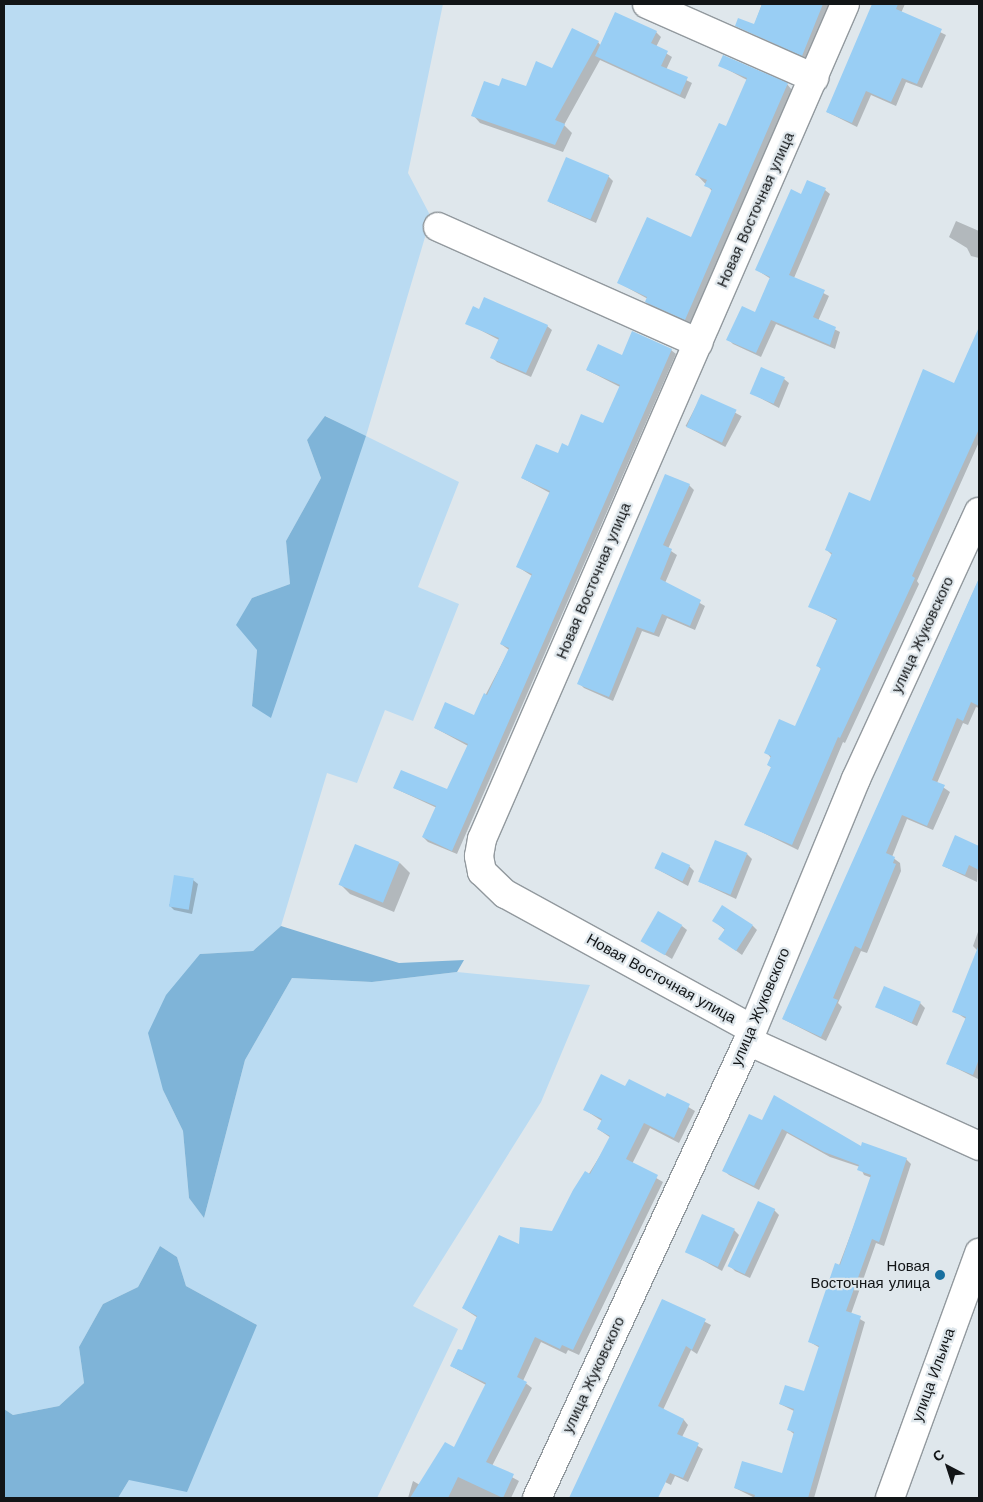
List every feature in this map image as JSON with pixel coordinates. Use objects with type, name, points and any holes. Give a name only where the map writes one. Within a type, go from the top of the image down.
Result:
[{"type":"street","points":[[646,4],[814,78]]},
{"type":"street","name":"Новая Восточная улица","points":[[845,4],[482,839],[479,856],[482,872],[505,894],[750,1035],[979,1146]]},
{"type":"street","points":[[438,227],[698,343]]},
{"type":"street","name":"улица Жуковского","points":[[537,1498],[750,1035],[856,778],[979,512]]},
{"type":"street","name":"улица Ильича","points":[[890,1498],[979,1253]]},
{"type":"shaded area","points":[[4,4],[443,4],[408,173],[431,217],[366,436],[459,482],[418,587],[459,604],[413,721],[385,710],[357,783],[327,773],[281,926],[253,951],[200,954],[163,1090],[183,1131],[189,1198],[204,1218],[245,1060],[292,978],[372,982],[457,972],[590,985],[541,1102],[413,1306],[458,1329],[377,1498],[118,1498],[129,1480],[257,1325],[186,1286],[177,1257],[160,1246],[138,1287],[103,1304],[79,1347],[84,1383],[59,1406],[13,1415],[4,1409]],"holes":[[[326,416],[365,437],[252,705],[257,650],[252,598],[290,584],[286,541],[321,478],[307,440]]]},
{"type":"shaded area","points":[[325,416],[366,436],[271,718],[252,706],[257,650],[236,625],[252,598],[290,584],[286,541],[321,478],[307,440]]},
{"type":"shaded area","points":[[281,926],[399,963],[464,960],[457,972],[372,982],[292,978],[245,1060],[204,1218],[189,1198],[183,1131],[163,1090],[148,1033],[166,995],[200,954],[253,951]]},
{"type":"shaded area","points":[[160,1246],[177,1257],[186,1286],[257,1325],[187,1492],[129,1480],[118,1498],[4,1498],[4,1409],[13,1415],[59,1406],[84,1383],[79,1347],[103,1304],[138,1287]]},
{"type":"building","points":[[762,4],[823,4],[802,56],[735,26],[738,18],[754,24]]},
{"type":"building","points":[[872,4],[898,4],[896,9],[942,29],[917,84],[902,78],[891,102],[866,91],[852,123],[826,112]]},
{"type":"building","points":[[615,12],[657,31],[651,43],[668,51],[661,66],[688,77],[680,95],[595,56]]},
{"type":"building","points":[[572,28],[599,41],[555,120],[565,124],[555,145],[471,116],[484,81],[499,86],[502,78],[526,86],[536,61],[552,68]]},
{"type":"building","points":[[723,55],[788,83],[685,320],[645,302],[647,297],[617,283],[647,217],[691,237],[712,189],[704,186],[707,180],[695,175],[719,123],[726,126],[747,78],[718,66]]},
{"type":"building","points":[[566,157],[609,175],[591,220],[547,201]]},
{"type":"building","points":[[807,180],[826,188],[789,275],[825,290],[813,317],[836,327],[830,345],[771,320],[756,353],[726,340],[742,306],[755,312],[770,277],[755,270],[791,189],[801,194]]},
{"type":"building","points":[[484,297],[548,325],[526,373],[490,358],[499,338],[465,324],[473,306],[479,309]]},
{"type":"building","points":[[979,327],[979,429],[912,576],[915,578],[840,738],[838,737],[792,845],[744,825],[771,767],[767,765],[771,756],[764,753],[779,719],[795,726],[821,668],[816,666],[837,619],[808,607],[832,553],[825,550],[849,492],[870,501],[923,369],[954,383]]},
{"type":"building","points":[[632,331],[672,349],[452,851],[422,837],[436,806],[393,788],[401,770],[447,789],[468,744],[434,728],[445,702],[474,715],[484,693],[487,695],[509,648],[500,644],[532,574],[516,567],[550,491],[521,478],[536,444],[558,453],[562,443],[568,446],[581,414],[603,423],[620,385],[586,370],[598,344],[622,355]]},
{"type":"building","points":[[761,367],[785,377],[774,404],[750,394]]},
{"type":"building","points":[[701,394],[737,410],[722,443],[686,427]]},
{"type":"building","points":[[665,474],[690,484],[663,545],[672,549],[660,579],[701,600],[690,626],[662,614],[654,633],[637,627],[609,697],[577,684]]},
{"type":"building","points":[[979,578],[979,706],[971,702],[963,721],[957,718],[932,780],[945,785],[927,826],[902,815],[886,853],[895,857],[893,863],[896,864],[861,949],[855,946],[833,998],[838,1000],[821,1037],[782,1019]]},
{"type":"building","points":[[955,835],[979,846],[979,870],[969,865],[965,875],[942,866]]},
{"type":"building","points":[[715,840],[747,853],[731,895],[698,882]]},
{"type":"building","points":[[355,844],[400,862],[383,903],[339,885]]},
{"type":"building","points":[[662,852],[690,865],[682,881],[654,868]]},
{"type":"building","points":[[174,875],[194,878],[189,910],[169,907]]},
{"type":"building","points":[[722,905],[753,925],[736,951],[718,939],[725,929],[712,921]]},
{"type":"building","points":[[658,911],[682,925],[665,955],[640,941]]},
{"type":"building","points":[[978,947],[979,1059],[973,1075],[946,1064],[966,1017],[952,1012]]},
{"type":"building","points":[[884,986],[921,1002],[912,1023],[875,1007]]},
{"type":"building","points":[[601,1074],[625,1086],[629,1079],[665,1097],[667,1093],[690,1104],[674,1138],[644,1123],[626,1159],[658,1175],[573,1350],[562,1345],[560,1349],[535,1337],[517,1377],[527,1382],[486,1462],[514,1474],[503,1498],[458,1477],[448,1498],[410,1498],[445,1442],[454,1447],[486,1383],[450,1366],[458,1349],[462,1350],[477,1316],[462,1308],[499,1235],[519,1244],[520,1227],[552,1231],[573,1190],[585,1171],[590,1174],[610,1136],[597,1129],[602,1119],[583,1110]]},
{"type":"building","points":[[774,1095],[861,1146],[862,1142],[907,1158],[879,1242],[872,1239],[846,1311],[861,1316],[808,1498],[754,1498],[755,1495],[734,1488],[742,1461],[782,1473],[794,1432],[787,1430],[794,1409],[779,1404],[785,1385],[804,1391],[819,1346],[808,1342],[835,1263],[840,1265],[871,1175],[857,1170],[859,1165],[824,1152],[782,1129],[754,1186],[722,1171],[749,1114],[762,1120]]},
{"type":"building","points":[[758,1201],[775,1209],[745,1274],[728,1266]]},
{"type":"building","points":[[702,1214],[735,1229],[718,1267],[685,1252]]},
{"type":"building","points":[[662,1299],[706,1319],[692,1350],[686,1346],[658,1406],[684,1419],[677,1434],[699,1443],[683,1478],[670,1473],[658,1498],[569,1498]]},
{"type":"place","name":"Новая Восточная улица","points":[[940,1275]]}]
